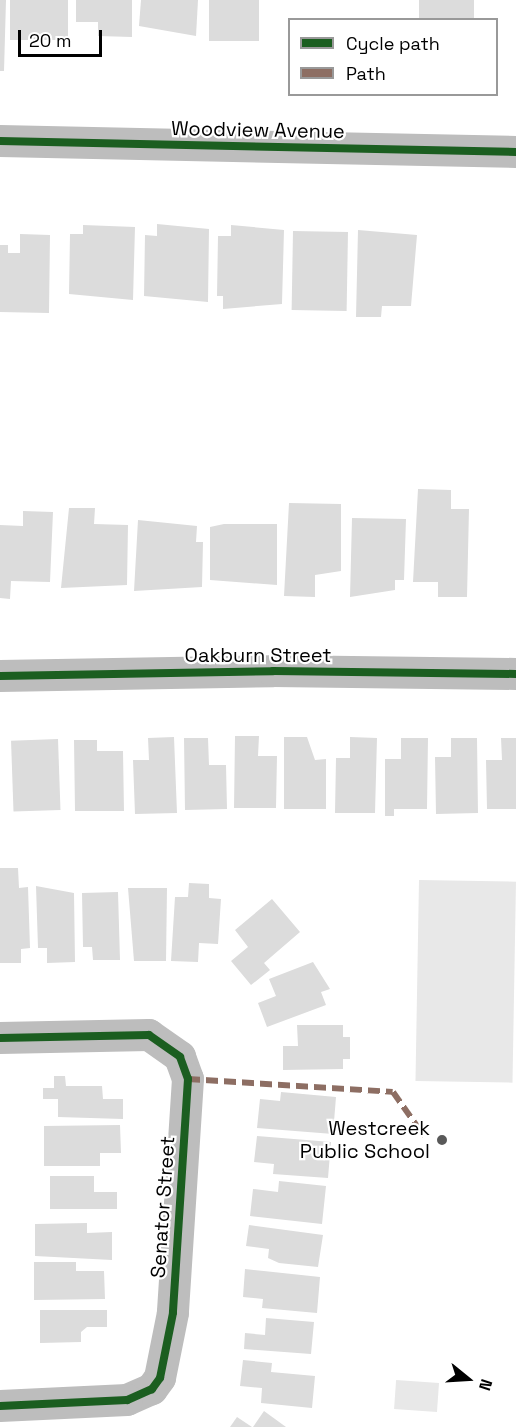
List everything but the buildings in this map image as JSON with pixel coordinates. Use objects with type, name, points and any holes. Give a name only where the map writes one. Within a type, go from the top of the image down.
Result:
[{"type":"street","name":"Woodview Avenue","points":[[0,141],[516,152]]},
{"type":"street","name":"Oakburn Street","points":[[0,676],[273,670],[516,674]]},
{"type":"street","name":"Senator Street","points":[[0,1038],[149,1035],[180,1057],[188,1079],[172,1313],[160,1378],[152,1389],[127,1400],[0,1406]]},
{"type":"shaded area","points":[[419,880],[516,882],[512,1083],[415,1081]]},
{"type":"shaded area","points":[[396,1380],[439,1383],[437,1412],[394,1409]]},
{"type":"marked path","points":[[188,1079],[393,1092],[424,1136]]},
{"type":"cycle path","points":[[0,141],[516,152]]},
{"type":"cycle path","points":[[0,676],[273,671],[516,674]]},
{"type":"cycle path","points":[[0,1038],[149,1035],[180,1057],[188,1079],[173,1313],[160,1378],[152,1389],[127,1400],[0,1406]]},
{"type":"place","name":"Westcreek Public School","points":[[442,1140]]}]
